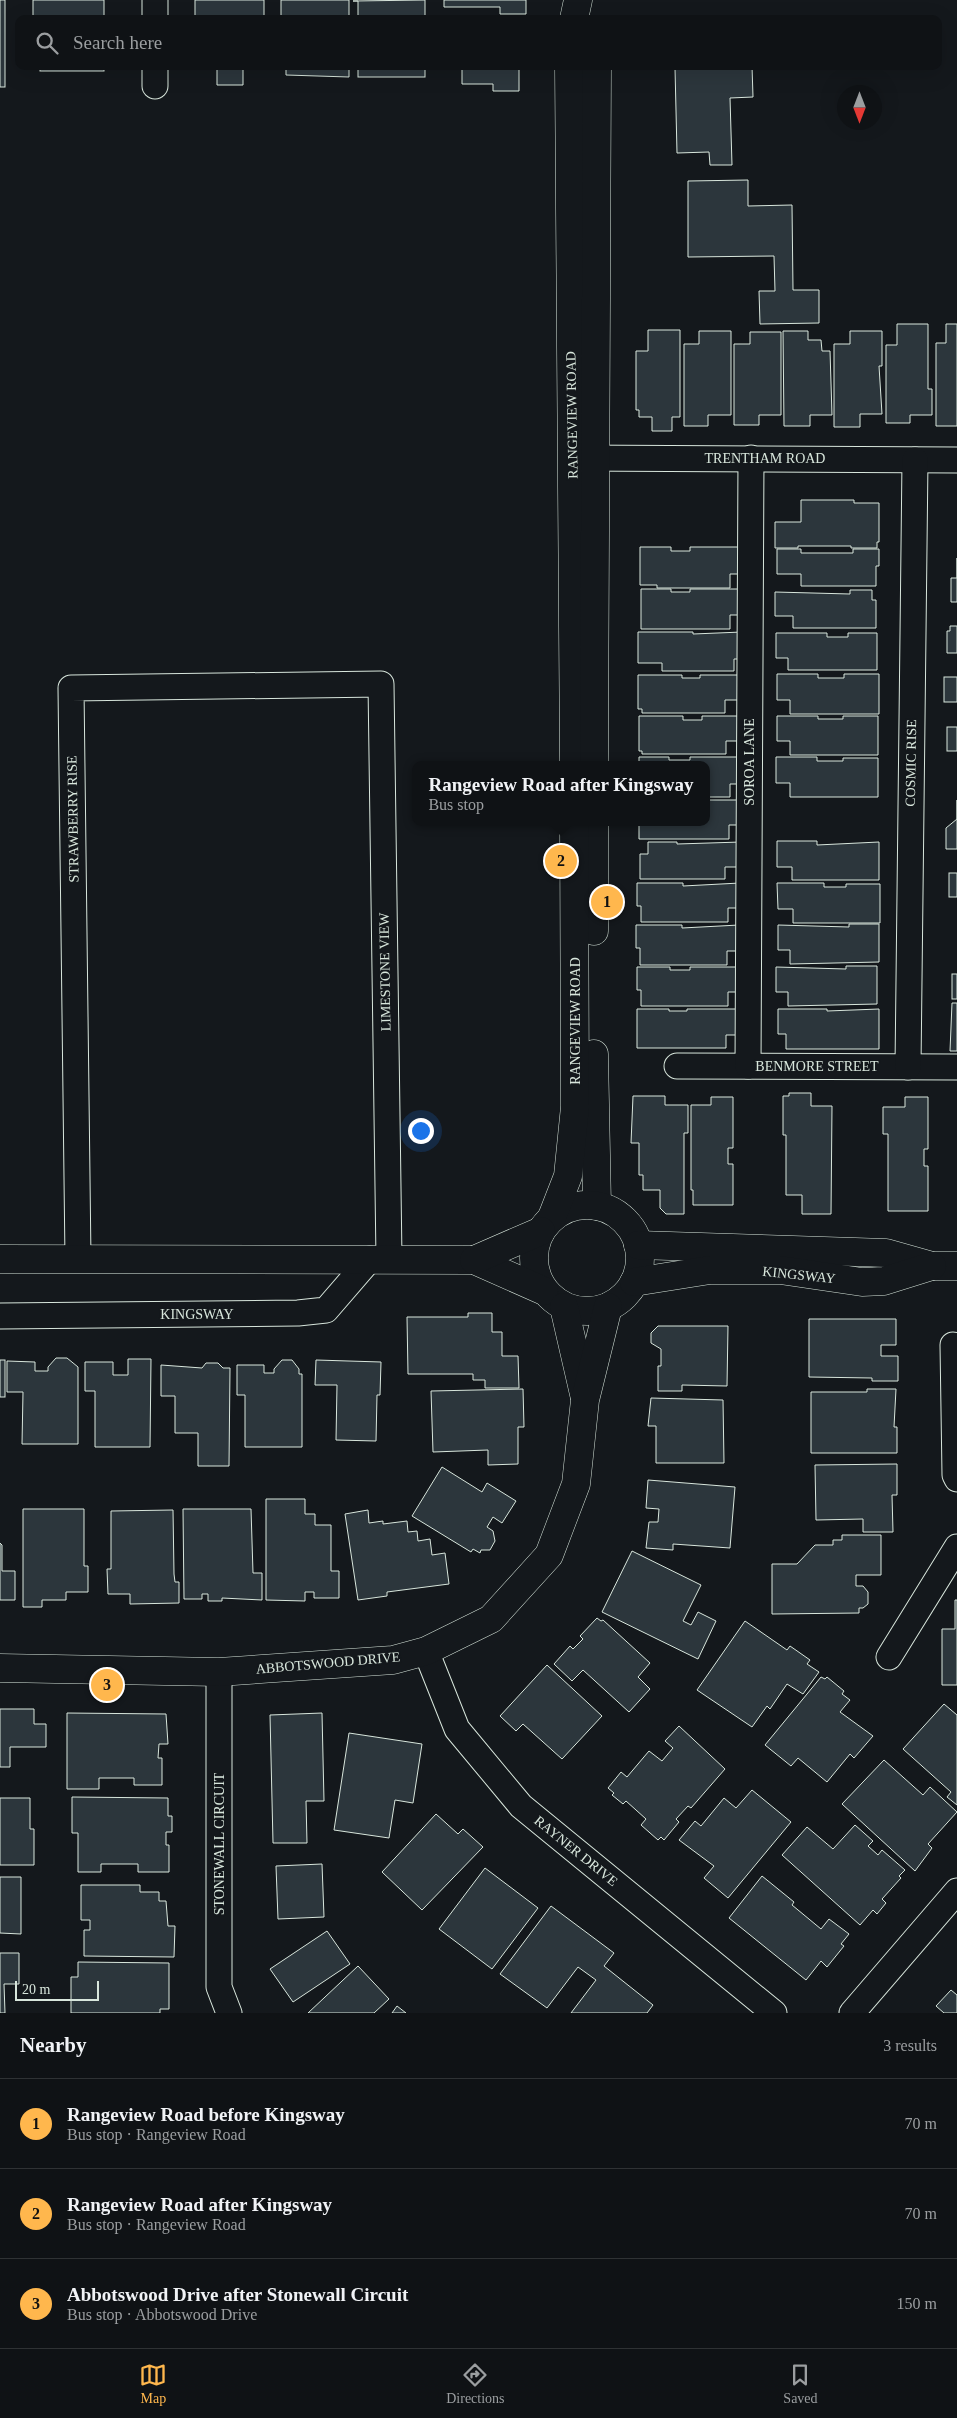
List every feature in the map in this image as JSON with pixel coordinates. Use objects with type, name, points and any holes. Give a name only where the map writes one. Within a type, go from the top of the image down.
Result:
[{"type":"street","points":[[155,0],[155,15]]},
{"type":"street","points":[[575,15],[578,0]]},
{"type":"street","points":[[590,0],[593,15]]},
{"type":"street","name":"RANGEVIEW ROAD","points":[[568,70],[594,761]]},
{"type":"street","name":"RANGEVIEW ROAD","points":[[574,761],[597,70]]},
{"type":"street","name":"TRENTHAM ROAD","points":[[583,458],[957,460]]},
{"type":"street","name":"SOROA LANE","points":[[748,1066],[751,458]]},
{"type":"street","name":"COSMIC RISE","points":[[908,1067],[915,460]]},
{"type":"street","name":"STRAWBERRY RISE","points":[[78,1259],[71,688],[382,684]]},
{"type":"street","name":"LIMESTONE VIEW","points":[[379,1259],[382,684]]},
{"type":"street","name":"RANGEVIEW ROAD","points":[[574,826],[585,936],[597,1206]]},
{"type":"street","name":"RANGEVIEW ROAD","points":[[546,1224],[568,1176],[572,1144],[576,1043],[594,826]]},
{"type":"street","name":"BENMORE STREET","points":[[677,1066],[957,1067]]},
{"type":"street","points":[[0,1259],[474,1260],[585,1312],[608,1307],[626,1294],[634,1282],[640,1265],[638,1245],[628,1225],[610,1211],[597,1206],[574,1207],[546,1224],[474,1260]]},
{"type":"street","points":[[546,1224],[533,1256],[535,1273],[554,1299]]},
{"type":"street","name":"KINGSWAY","points":[[638,1245],[886,1254],[944,1266]]},
{"type":"street","name":"KINGSWAY","points":[[0,1316],[298,1313],[326,1310],[379,1259]]},
{"type":"street","name":"KINGSWAY","points":[[634,1282],[710,1270],[780,1270],[862,1282],[884,1281],[944,1266]]},
{"type":"street","name":"ABBOTSWOOD DRIVE","points":[[554,1299],[585,1400]]},
{"type":"street","name":"ABBOTSWOOD DRIVE","points":[[0,1668],[219,1672],[393,1660],[426,1651],[491,1619],[549,1554],[576,1484],[585,1400],[608,1307]]},
{"type":"street","points":[[953,1346],[955,1475],[957,1478]]},
{"type":"street","points":[[889,1657],[957,1547]]},
{"type":"street","name":"RAYNER DRIVE","points":[[426,1651],[457,1729],[521,1806],[774,2013]]},
{"type":"street","name":"STONEWALL CIRCUIT","points":[[219,1672],[219,1986],[229,2013]]},
{"type":"street","points":[[852,2013],[957,1891]]},
{"type":"building","points":[[0,0],[5,0],[5,87],[0,87]]},
{"type":"building","points":[[33,0],[104,0],[104,15],[33,15]]},
{"type":"building","points":[[195,0],[264,0],[264,15],[195,15]]},
{"type":"building","points":[[281,0],[349,0],[349,15],[281,15]]},
{"type":"building","points":[[425,0],[425,15],[358,15],[358,1],[353,1]]},
{"type":"building","points":[[444,0],[526,0],[526,14],[500,14],[500,7],[444,7]]},
{"type":"building","points":[[40,70],[104,70],[104,71]]},
{"type":"building","points":[[217,70],[243,70],[243,85],[217,85]]},
{"type":"building","points":[[286,70],[349,70],[349,77],[286,75]]},
{"type":"building","points":[[358,70],[425,70],[425,77],[358,77]]},
{"type":"building","points":[[462,70],[519,70],[519,91],[493,91],[493,84],[462,84]]},
{"type":"building","points":[[675,70],[752,70],[753,97],[730,98],[732,165],[710,165],[709,152],[677,153]]},
{"type":"building","points":[[748,180],[748,206],[792,205],[793,290],[819,290],[819,323],[760,324],[759,291],[775,291],[774,256],[688,257],[688,181]]},
{"type":"building","points":[[897,324],[928,324],[928,389],[932,389],[932,415],[910,415],[910,423],[886,423],[886,345],[897,345]]},
{"type":"building","points":[[946,324],[957,324],[957,426],[936,426],[936,343],[946,343]]},
{"type":"building","points":[[648,330],[680,330],[680,417],[672,417],[672,431],[652,431],[652,417],[639,417],[639,410],[636,410],[636,351],[648,351]]},
{"type":"building","points":[[699,331],[731,331],[731,415],[708,415],[708,426],[684,426],[684,344],[699,344]]},
{"type":"building","points":[[783,331],[808,331],[808,340],[821,340],[822,351],[830,351],[832,415],[810,415],[810,426],[784,426]]},
{"type":"building","points":[[850,331],[882,331],[882,366],[879,366],[882,414],[860,414],[860,427],[834,427],[834,344],[850,344]]},
{"type":"building","points":[[750,332],[781,332],[781,415],[759,415],[759,425],[734,425],[734,344],[750,344]]},
{"type":"building","points":[[801,500],[854,500],[854,503],[879,503],[879,542],[877,542],[877,548],[798,546],[798,548],[775,548],[775,522],[801,522]]},
{"type":"building","points":[[640,547],[671,547],[671,551],[690,551],[690,547],[742,547],[742,574],[730,574],[730,588],[657,588],[657,585],[640,585]]},
{"type":"building","points":[[777,549],[801,549],[801,553],[853,553],[853,549],[879,549],[879,566],[876,566],[876,586],[801,586],[801,574],[777,574]]},
{"type":"building","points":[[951,578],[957,578],[957,602],[951,602]]},
{"type":"building","points":[[641,589],[671,589],[671,592],[690,592],[690,589],[742,589],[742,615],[730,615],[730,629],[641,629]]},
{"type":"building","points":[[850,590],[872,590],[872,600],[876,600],[876,628],[793,628],[793,616],[775,616],[775,592],[850,594]]},
{"type":"building","points":[[950,626],[957,626],[957,653],[947,653],[947,631],[950,631]]},
{"type":"building","points":[[638,632],[693,632],[693,634],[742,632],[742,659],[734,659],[734,671],[662,671],[662,663],[638,663]]},
{"type":"building","points":[[776,633],[827,633],[827,637],[848,637],[848,633],[877,633],[877,670],[788,670],[788,658],[776,658]]},
{"type":"building","points":[[777,674],[818,674],[818,678],[844,678],[844,674],[879,674],[879,714],[790,714],[790,700],[777,700]]},
{"type":"building","points":[[638,675],[682,675],[682,678],[700,678],[700,675],[740,675],[740,700],[725,700],[725,713],[642,713],[642,709],[638,709]]},
{"type":"building","points":[[944,677],[957,677],[957,702],[944,702]]},
{"type":"building","points":[[639,716],[683,716],[683,720],[702,720],[702,716],[741,716],[741,741],[726,741],[726,754],[642,754],[642,751],[639,751]]},
{"type":"building","points":[[777,716],[818,716],[818,719],[843,719],[843,716],[878,716],[878,755],[790,755],[790,741],[777,741]]},
{"type":"building","points":[[947,727],[957,727],[957,751],[947,751]]},
{"type":"building","points":[[639,757],[669,757],[669,760],[690,760],[690,757],[741,757],[741,784],[730,784],[730,797],[710,797],[710,761],[639,761]]},
{"type":"building","points":[[776,757],[817,757],[817,761],[843,761],[843,758],[878,758],[878,797],[790,797],[790,783],[776,783]]},
{"type":"building","points":[[710,800],[740,800],[740,825],[729,825],[729,839],[639,839],[639,826],[710,826]]},
{"type":"building","points":[[957,819],[957,849],[946,849],[946,828]]},
{"type":"building","points":[[777,841],[817,841],[817,845],[879,842],[879,880],[792,880],[792,867],[777,867]]},
{"type":"building","points":[[648,842],[677,842],[677,844],[741,842],[741,867],[725,867],[725,879],[640,879],[640,854],[648,854]]},
{"type":"building","points":[[949,873],[957,873],[957,897],[949,897]]},
{"type":"building","points":[[637,883],[683,883],[683,886],[740,883],[740,908],[728,908],[728,922],[641,922],[641,906],[637,906]]},
{"type":"building","points":[[777,883],[824,883],[824,887],[846,887],[846,884],[880,884],[880,923],[793,923],[793,909],[778,909]]},
{"type":"building","points":[[849,924],[879,924],[879,962],[790,964],[790,950],[778,950],[778,925],[849,927]]},
{"type":"building","points":[[636,925],[682,925],[682,928],[739,925],[739,951],[727,951],[727,965],[640,965],[640,948],[636,948]]},
{"type":"building","points":[[846,966],[877,966],[877,1004],[788,1006],[788,992],[776,992],[776,967],[846,969]]},
{"type":"building","points":[[637,967],[670,967],[670,970],[690,970],[690,967],[740,967],[740,992],[728,992],[728,1006],[641,1006],[641,990],[637,990]]},
{"type":"building","points":[[952,974],[957,974],[957,999],[952,999]]},
{"type":"building","points":[[952,1003],[957,1003],[957,1051],[950,1051]]},
{"type":"building","points":[[637,1009],[687,1011],[687,1009],[737,1009],[737,1035],[726,1035],[726,1048],[637,1048]]},
{"type":"building","points":[[778,1009],[827,1009],[827,1011],[879,1009],[879,1049],[786,1049],[786,1034],[778,1034]]},
{"type":"building","points":[[789,1093],[811,1093],[811,1106],[832,1106],[831,1214],[802,1214],[802,1195],[786,1195],[786,1135],[783,1135],[783,1096],[789,1096]]},
{"type":"building","points":[[633,1096],[665,1096],[665,1105],[688,1105],[688,1133],[684,1133],[684,1214],[666,1214],[660,1208],[660,1190],[643,1190],[643,1175],[639,1175],[639,1143],[631,1143]]},
{"type":"building","points":[[711,1097],[733,1097],[733,1148],[728,1148],[728,1164],[733,1164],[733,1205],[693,1205],[693,1190],[691,1190],[691,1105],[711,1105]]},
{"type":"building","points":[[905,1097],[928,1097],[928,1149],[924,1149],[924,1166],[928,1166],[928,1211],[888,1211],[888,1134],[883,1134],[883,1107],[905,1107]]},
{"type":"building","points":[[468,1313],[492,1313],[492,1332],[502,1332],[502,1356],[518,1356],[519,1388],[485,1388],[485,1380],[473,1380],[473,1374],[408,1374],[407,1317],[468,1317]]},
{"type":"building","points":[[809,1319],[896,1319],[896,1345],[881,1345],[881,1356],[898,1356],[898,1381],[872,1381],[872,1378],[809,1377]]},
{"type":"building","points":[[658,1326],[728,1326],[727,1386],[682,1385],[682,1391],[658,1391],[658,1366],[661,1366],[661,1349],[651,1343],[651,1333]]},
{"type":"building","points":[[56,1358],[67,1358],[78,1367],[78,1444],[22,1444],[23,1392],[7,1392],[7,1361],[35,1362],[35,1371],[48,1371],[48,1367]]},
{"type":"building","points":[[128,1359],[151,1359],[150,1447],[95,1447],[95,1391],[85,1391],[85,1362],[113,1362],[113,1375],[128,1375]]},
{"type":"building","points":[[0,1360],[5,1360],[5,1397],[0,1397]]},
{"type":"building","points":[[282,1360],[292,1360],[299,1369],[299,1374],[302,1374],[302,1447],[245,1447],[245,1395],[237,1395],[237,1365],[264,1365],[264,1373],[274,1373],[274,1369]]},
{"type":"building","points":[[316,1360],[381,1362],[380,1395],[377,1395],[376,1441],[336,1440],[337,1385],[315,1385]]},
{"type":"building","points":[[206,1363],[218,1363],[223,1368],[230,1368],[229,1466],[198,1466],[198,1433],[175,1433],[175,1396],[161,1396],[161,1365],[202,1368]]},
{"type":"building","points":[[523,1389],[524,1427],[518,1427],[518,1464],[488,1465],[488,1450],[433,1452],[431,1391]]},
{"type":"building","points":[[867,1389],[896,1389],[894,1427],[897,1427],[897,1453],[811,1453],[811,1392],[867,1392]]},
{"type":"building","points":[[651,1398],[723,1400],[724,1463],[656,1463],[656,1426],[648,1426]]},
{"type":"building","points":[[897,1464],[897,1495],[892,1495],[893,1532],[863,1532],[863,1519],[816,1520],[815,1465]]},
{"type":"building","points":[[442,1467],[482,1492],[487,1483],[516,1501],[502,1523],[493,1517],[487,1527],[493,1531],[495,1541],[490,1550],[481,1550],[480,1553],[473,1549],[471,1552],[412,1516]]},
{"type":"building","points":[[648,1480],[735,1487],[730,1548],[673,1544],[673,1550],[646,1548],[649,1522],[658,1522],[659,1509],[646,1508]]},
{"type":"building","points":[[266,1499],[305,1499],[305,1514],[315,1514],[315,1525],[331,1525],[331,1571],[339,1571],[339,1598],[314,1598],[314,1592],[305,1592],[305,1601],[266,1600]]},
{"type":"building","points":[[23,1509],[84,1509],[84,1566],[88,1566],[88,1592],[66,1592],[66,1600],[42,1600],[42,1607],[23,1607]]},
{"type":"building","points":[[183,1509],[251,1509],[253,1573],[262,1573],[262,1600],[222,1598],[222,1601],[208,1601],[208,1594],[202,1594],[202,1599],[184,1599]]},
{"type":"building","points":[[173,1510],[174,1574],[175,1582],[179,1582],[179,1603],[130,1604],[130,1594],[108,1594],[107,1569],[111,1569],[111,1511]]},
{"type":"building","points":[[368,1510],[369,1523],[383,1521],[383,1524],[407,1521],[408,1532],[417,1531],[418,1541],[430,1539],[432,1555],[445,1553],[449,1584],[387,1592],[387,1596],[358,1600],[345,1514]]},
{"type":"building","points":[[842,1535],[881,1535],[881,1575],[856,1575],[856,1586],[863,1586],[868,1592],[868,1604],[863,1608],[859,1608],[859,1613],[772,1614],[772,1564],[797,1564],[815,1545],[833,1545],[833,1540],[842,1540]]},
{"type":"building","points":[[0,1543],[2,1545],[2,1571],[15,1571],[15,1600],[0,1600]]},
{"type":"building","points":[[632,1551],[701,1585],[683,1621],[691,1625],[698,1612],[716,1621],[698,1659],[602,1612]]},
{"type":"building","points":[[955,1600],[957,1600],[957,1685],[942,1685],[942,1629],[955,1629]]},
{"type":"building","points":[[597,1618],[601,1621],[603,1620],[650,1663],[638,1677],[650,1689],[629,1712],[583,1670],[572,1681],[554,1664],[570,1646],[573,1649],[583,1639],[580,1636]]},
{"type":"building","points":[[745,1621],[787,1650],[790,1646],[810,1660],[807,1664],[819,1672],[803,1694],[787,1684],[770,1709],[767,1706],[752,1727],[697,1690]]},
{"type":"building","points":[[547,1665],[602,1716],[562,1759],[523,1724],[516,1731],[500,1716]]},
{"type":"building","points":[[821,1677],[825,1679],[827,1677],[844,1691],[842,1694],[850,1700],[840,1712],[873,1736],[854,1758],[850,1754],[827,1782],[798,1758],[791,1766],[765,1745]]},
{"type":"building","points":[[944,1704],[957,1715],[957,1805],[947,1797],[951,1792],[903,1749]]},
{"type":"building","points":[[0,1709],[34,1709],[34,1724],[46,1724],[46,1747],[10,1747],[10,1767],[0,1767]]},
{"type":"building","points":[[67,1713],[166,1714],[168,1744],[159,1744],[158,1758],[162,1758],[162,1785],[134,1785],[134,1778],[99,1778],[99,1789],[67,1789]]},
{"type":"building","points":[[322,1713],[324,1801],[306,1801],[307,1843],[273,1843],[270,1715]]},
{"type":"building","points":[[679,1726],[725,1769],[691,1808],[688,1806],[676,1819],[679,1822],[664,1840],[661,1837],[658,1840],[641,1825],[646,1819],[626,1801],[623,1804],[612,1795],[614,1793],[608,1788],[621,1772],[627,1777],[649,1751],[662,1761],[673,1748],[665,1741]]},
{"type":"building","points":[[349,1733],[422,1744],[413,1803],[395,1800],[389,1838],[334,1830]]},
{"type":"building","points":[[884,1760],[923,1795],[930,1787],[957,1812],[928,1844],[932,1848],[915,1871],[842,1804]]},
{"type":"building","points":[[752,1790],[791,1822],[728,1898],[704,1878],[714,1866],[679,1840],[695,1821],[701,1826],[724,1798],[736,1808]]},
{"type":"building","points":[[72,1797],[168,1798],[168,1816],[172,1816],[172,1832],[166,1832],[166,1845],[169,1845],[169,1872],[138,1872],[138,1864],[101,1864],[101,1872],[78,1872],[78,1833],[72,1833]]},
{"type":"building","points":[[0,1798],[30,1798],[30,1829],[34,1829],[34,1865],[0,1865]]},
{"type":"building","points":[[436,1814],[458,1834],[463,1829],[483,1847],[422,1910],[382,1872]]},
{"type":"building","points":[[855,1825],[873,1841],[868,1846],[878,1855],[882,1850],[905,1870],[899,1876],[901,1878],[882,1899],[886,1903],[877,1914],[873,1910],[860,1925],[782,1855],[807,1827],[833,1849]]},
{"type":"building","points":[[322,1864],[324,1917],[278,1919],[276,1866]]},
{"type":"building","points":[[485,1868],[538,1908],[492,1969],[439,1929]]},
{"type":"building","points":[[762,1876],[794,1902],[792,1905],[821,1929],[829,1919],[849,1934],[841,1944],[844,1946],[827,1967],[821,1961],[806,1980],[729,1918]]},
{"type":"building","points":[[0,1877],[21,1877],[21,1934],[0,1933]]},
{"type":"building","points":[[81,1885],[140,1885],[140,1892],[159,1892],[159,1901],[166,1901],[168,1926],[175,1926],[174,1957],[84,1956],[84,1930],[90,1930],[90,1920],[81,1920]]},
{"type":"building","points":[[551,1906],[614,1953],[604,1966],[653,2005],[647,2013],[571,2013],[596,1980],[578,1967],[547,2008],[500,1974]]},
{"type":"building","points":[[327,1931],[350,1964],[293,2002],[270,1969]]},
{"type":"building","points":[[0,1953],[19,1953],[19,1984],[4,1984],[5,2013],[0,2013]]},
{"type":"building","points":[[78,1962],[169,1963],[169,2009],[160,2009],[160,2013],[71,2013],[71,1977],[78,1977]]},
{"type":"building","points":[[358,1966],[389,1999],[374,2013],[308,2013]]},
{"type":"building","points":[[951,1990],[957,1995],[957,2013],[944,2013],[936,2006]]},
{"type":"building","points":[[397,2006],[406,2013],[392,2013]]},
{"type":"place","name":"Rangeview Road after Kingsway","points":[[561,861]]},
{"type":"place","name":"Rangeview Road before Kingsway","points":[[607,902]]},
{"type":"place","name":"Abbotswood Drive after Stonewall Circuit","points":[[107,1685]]}]
